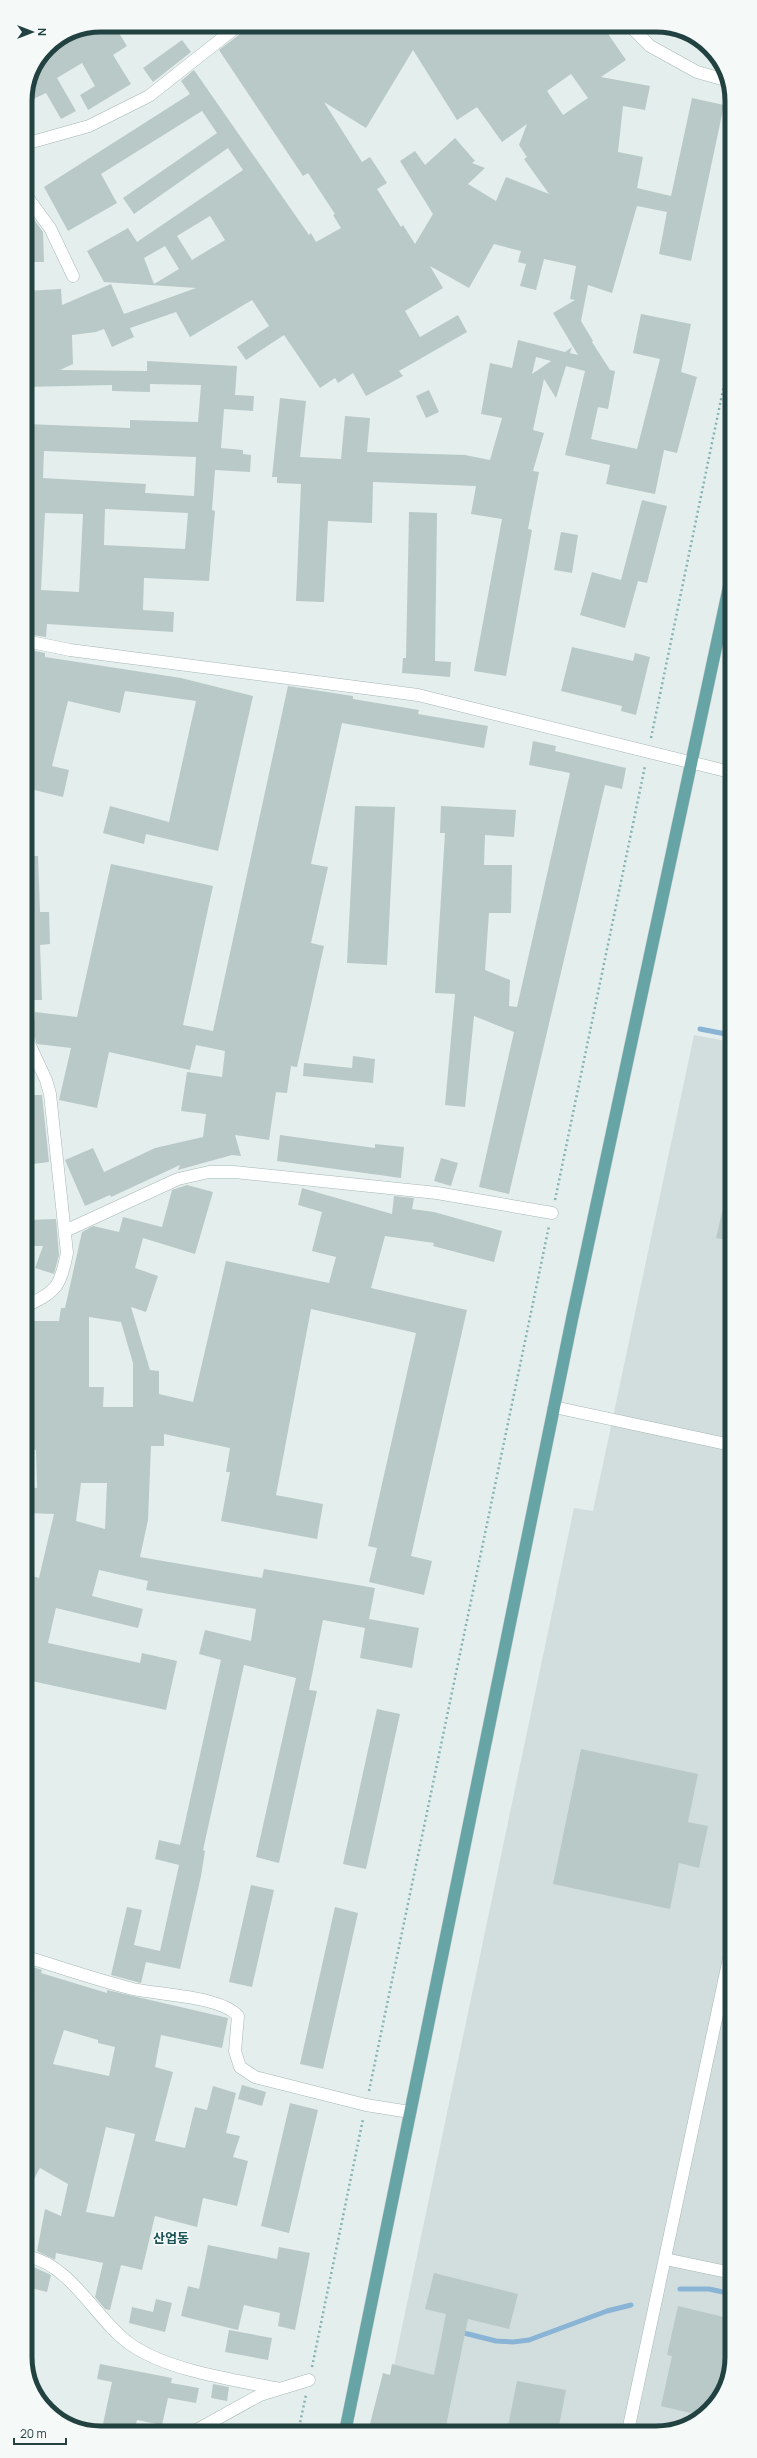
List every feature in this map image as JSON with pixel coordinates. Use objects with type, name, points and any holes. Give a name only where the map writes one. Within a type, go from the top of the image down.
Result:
[{"type":"main road","points":[[346,2426],[554,1407],[725,605]]},
{"type":"street","points":[[32,142],[89,126],[149,96],[230,32]]},
{"type":"street","points":[[636,32],[650,46],[697,72],[721,79]]},
{"type":"street","points":[[32,204],[50,228],[73,276]]},
{"type":"street","points":[[32,642],[70,650],[418,695],[647,753],[725,771]]},
{"type":"street","points":[[32,1050],[46,1080],[50,1094],[67,1253],[62,1279],[50,1295],[32,1303]]},
{"type":"street","points":[[65,1231],[178,1179],[209,1172],[234,1172],[437,1193],[552,1213]]},
{"type":"street","points":[[554,1407],[725,1444]]},
{"type":"street","points":[[32,1958],[135,1989],[186,1996],[232,2009],[238,2016],[235,2051],[240,2067],[255,2077],[366,2105],[410,2112]]},
{"type":"street","points":[[629,2426],[725,1977]]},
{"type":"street","points":[[32,2257],[38,2258],[63,2275],[129,2343],[150,2356],[198,2372],[280,2389]]},
{"type":"street","points":[[665,2259],[725,2272]]},
{"type":"street","points":[[204,2426],[260,2395],[309,2380]]},
{"type":"path","points":[[299,2426],[725,380]]},
{"type":"shaded area","points":[[694,1035],[725,1041],[725,2357],[721,2379],[711,2399],[705,2406],[682,2421],[674,2424],[656,2426],[381,2426],[574,1508],[593,1511]]},
{"type":"building","points":[[118,32],[127,46],[113,55],[131,84],[88,110],[80,95],[95,86],[82,63],[57,78],[76,111],[61,119],[46,93],[32,100],[33,88],[37,75],[44,63],[52,52],[75,37],[88,33]]},
{"type":"building","points":[[243,32],[607,32],[626,60],[601,77],[650,86],[645,110],[623,106],[618,152],[643,157],[637,188],[671,196],[692,98],[724,105],[691,261],[659,254],[667,212],[637,206],[612,293],[588,285],[581,321],[593,341],[592,342],[610,370],[615,371],[608,409],[598,407],[591,439],[637,449],[660,359],[633,353],[641,314],[691,324],[681,372],[697,377],[677,453],[664,450],[655,494],[606,484],[610,465],[565,455],[585,371],[566,366],[556,398],[544,379],[533,430],[544,433],[533,471],[539,472],[528,529],[532,530],[506,676],[474,671],[502,519],[471,514],[476,486],[373,482],[372,523],[328,521],[324,602],[296,601],[301,484],[277,483],[277,477],[272,477],[280,398],[306,401],[300,457],[341,459],[345,416],[370,418],[367,452],[465,455],[490,460],[502,418],[481,414],[490,363],[512,368],[518,340],[565,352],[572,347],[570,353],[578,355],[553,313],[575,300],[570,299],[576,266],[544,259],[536,290],[520,286],[526,264],[518,262],[521,251],[494,244],[469,288],[430,266],[443,288],[405,311],[420,337],[458,315],[467,332],[399,371],[403,376],[366,396],[353,373],[338,383],[335,378],[320,388],[284,335],[246,360],[237,347],[269,326],[252,300],[190,337],[176,312],[130,328],[134,337],[112,347],[104,329],[96,332],[72,335],[73,364],[60,370],[147,371],[147,361],[237,366],[235,395],[254,396],[253,411],[224,409],[221,448],[243,450],[243,454],[251,455],[250,472],[215,470],[212,510],[215,511],[209,581],[144,578],[143,610],[174,612],[173,632],[47,624],[46,637],[32,635],[32,424],[130,428],[130,420],[198,422],[201,385],[150,384],[150,392],[112,391],[112,385],[32,387],[32,291],[61,289],[62,305],[111,284],[124,314],[196,288],[104,282],[87,251],[128,228],[137,242],[243,170],[228,148],[134,214],[123,198],[217,133],[202,111],[101,174],[117,203],[68,231],[44,187],[190,94],[181,81],[194,70],[309,235],[311,233],[316,242],[341,228],[333,215],[335,214],[308,173],[303,176],[219,50]],"holes":[[[413,50],[457,120],[477,107],[502,142],[527,124],[519,145],[527,157],[524,159],[549,194],[506,177],[496,201],[468,184],[485,168],[472,163],[475,161],[455,138],[425,165],[415,151],[400,161],[433,214],[415,244],[403,225],[401,227],[377,189],[387,183],[370,157],[362,162],[324,102],[366,128]],[[571,74],[588,98],[563,115],[547,91]],[[210,216],[225,240],[192,260],[177,236]],[[165,246],[179,269],[154,284],[144,258]],[[536,357],[551,361],[532,374]],[[44,451],[196,457],[194,496],[145,493],[146,484],[43,478]],[[105,509],[188,513],[185,549],[104,545]],[[45,513],[83,514],[79,592],[41,590]]]},
{"type":"building","points":[[182,40],[191,52],[153,82],[143,68]]},
{"type":"building","points":[[32,216],[43,232],[44,262],[32,262]]},
{"type":"building","points":[[429,390],[439,412],[426,418],[416,396]]},
{"type":"building","points":[[642,500],[667,506],[647,583],[638,581],[625,628],[580,615],[592,572],[621,580]]},
{"type":"building","points":[[409,512],[437,513],[435,661],[451,662],[450,677],[402,673],[403,658],[406,658]]},
{"type":"building","points":[[561,532],[578,535],[572,573],[554,570]]},
{"type":"building","points":[[572,647],[633,661],[635,653],[650,657],[636,715],[621,711],[622,706],[561,691]]},
{"type":"building","points":[[32,650],[45,653],[45,657],[181,678],[253,696],[218,851],[146,834],[144,844],[103,833],[110,806],[169,822],[196,701],[125,691],[120,713],[68,701],[52,766],[69,770],[63,797],[32,789]]},
{"type":"building","points":[[288,686],[353,696],[353,699],[419,710],[418,714],[488,726],[484,748],[342,723],[311,864],[328,867],[311,943],[324,946],[297,1067],[291,1066],[287,1093],[276,1092],[269,1140],[235,1135],[241,1156],[232,1155],[178,1170],[180,1165],[111,1197],[110,1195],[85,1206],[65,1160],[93,1148],[104,1172],[155,1148],[203,1137],[206,1114],[181,1111],[187,1072],[222,1077],[225,1051],[196,1045],[190,1070],[109,1052],[97,1108],[59,1100],[71,1048],[37,1044],[33,1033],[35,1012],[77,1017],[111,864],[213,886],[183,1025],[213,1031]]},
{"type":"building","points":[[533,741],[556,746],[555,751],[626,768],[622,789],[605,785],[509,1194],[479,1187],[514,1032],[474,1016],[465,1107],[445,1105],[455,994],[435,993],[445,833],[440,833],[441,806],[516,810],[514,837],[485,835],[484,865],[512,865],[511,913],[489,913],[485,970],[510,980],[509,1006],[517,1007],[570,773],[529,765]]},
{"type":"building","points":[[355,806],[395,807],[387,965],[347,963]]},
{"type":"building","points":[[32,856],[38,856],[40,912],[49,912],[50,944],[40,945],[42,1000],[32,1000]]},
{"type":"building","points":[[353,1056],[375,1059],[373,1083],[303,1076],[304,1063],[352,1068]]},
{"type":"building","points":[[32,1095],[42,1095],[49,1162],[33,1164]]},
{"type":"building","points":[[280,1135],[375,1148],[375,1144],[404,1147],[401,1178],[277,1161]]},
{"type":"building","points":[[441,1158],[458,1163],[451,1186],[434,1181]]},
{"type":"building","points":[[187,1185],[213,1192],[195,1254],[143,1238],[135,1268],[158,1276],[146,1312],[131,1307],[150,1370],[159,1371],[159,1394],[193,1402],[226,1261],[329,1283],[336,1257],[312,1251],[322,1212],[298,1205],[302,1188],[392,1214],[394,1196],[414,1198],[412,1209],[434,1212],[502,1231],[494,1262],[433,1246],[434,1243],[385,1236],[371,1288],[467,1310],[411,1556],[432,1561],[424,1595],[369,1582],[377,1548],[368,1546],[416,1333],[311,1309],[276,1495],[323,1504],[317,1539],[221,1521],[230,1472],[226,1472],[230,1448],[164,1434],[164,1446],[151,1446],[148,1520],[140,1557],[262,1578],[264,1569],[375,1588],[369,1619],[419,1628],[412,1668],[360,1658],[365,1628],[323,1620],[309,1690],[317,1691],[279,1863],[256,1857],[296,1678],[244,1665],[203,1850],[205,1851],[201,1876],[180,1969],[146,1962],[141,1983],[111,1975],[127,1907],[142,1910],[134,1945],[160,1951],[179,1865],[155,1859],[159,1840],[180,1845],[221,1660],[199,1654],[205,1630],[251,1641],[256,1609],[146,1590],[148,1581],[99,1570],[92,1596],[143,1609],[138,1628],[56,1608],[48,1643],[140,1663],[142,1653],[177,1661],[166,1710],[32,1681],[32,1576],[39,1578],[54,1514],[32,1513],[32,1488],[37,1488],[36,1450],[32,1450],[32,1321],[59,1321],[61,1308],[65,1308],[82,1232],[93,1226],[119,1232],[123,1217],[162,1227],[172,1190]],"holes":[[[89,1317],[121,1322],[133,1363],[133,1407],[103,1407],[104,1387],[89,1387]],[[81,1483],[107,1483],[105,1529],[76,1521]]]},
{"type":"building","points":[[725,1200],[725,1240],[716,1238]]},
{"type":"building","points":[[56,1219],[59,1255],[54,1274],[35,1268],[43,1246],[32,1246],[32,1220]]},
{"type":"building","points":[[377,1709],[400,1714],[366,1869],[343,1864]]},
{"type":"building","points":[[581,1749],[698,1774],[688,1822],[708,1826],[699,1868],[679,1863],[670,1909],[553,1884]]},
{"type":"building","points":[[251,1885],[274,1890],[252,1987],[229,1982]]},
{"type":"building","points":[[335,1907],[358,1913],[323,2069],[300,2064]]},
{"type":"building","points":[[32,1967],[42,1970],[41,1973],[107,1993],[107,1990],[228,2018],[222,2048],[161,2035],[155,2067],[173,2072],[155,2141],[185,2148],[195,2107],[207,2110],[213,2086],[236,2093],[226,2133],[240,2136],[233,2157],[248,2161],[237,2206],[203,2198],[197,2227],[155,2216],[142,2270],[121,2265],[110,2310],[105,2309],[95,2297],[103,2263],[56,2253],[55,2260],[37,2251],[45,2209],[61,2216],[68,2184],[40,2168],[32,2183],[32,2003],[35,1992],[32,2000]],"holes":[[[64,2030],[98,2040],[98,2043],[115,2047],[109,2076],[53,2064]],[[106,2127],[135,2134],[114,2217],[86,2212]]]},
{"type":"building","points":[[242,2085],[266,2092],[262,2106],[238,2099]]},
{"type":"building","points":[[290,2103],[318,2110],[289,2233],[261,2226]]},
{"type":"building","points":[[208,2245],[277,2259],[279,2247],[310,2253],[295,2330],[278,2326],[280,2313],[244,2305],[238,2330],[181,2316],[188,2286],[199,2289]]},
{"type":"building","points":[[32,2266],[51,2275],[47,2292],[32,2288]]},
{"type":"building","points":[[434,2273],[518,2294],[509,2329],[468,2319],[446,2426],[378,2426],[370,2424],[383,2373],[390,2375],[392,2364],[434,2375],[446,2314],[425,2309]]},
{"type":"building","points":[[156,2299],[172,2303],[165,2332],[129,2323],[132,2307],[153,2312]]},
{"type":"building","points":[[678,2306],[725,2317],[725,2357],[721,2379],[711,2399],[705,2406],[694,2414],[661,2406],[672,2356],[667,2355]]},
{"type":"building","points":[[229,2330],[272,2338],[268,2360],[225,2352]]},
{"type":"building","points":[[100,2364],[172,2378],[171,2383],[199,2388],[196,2403],[168,2398],[162,2425],[137,2420],[136,2426],[103,2426],[112,2382],[97,2379]]},
{"type":"building","points":[[517,2381],[566,2390],[559,2426],[508,2426]]},
{"type":"building","points":[[213,2384],[229,2387],[227,2401],[211,2398]]},
{"type":"waterway","points":[[700,1029],[725,1034]]},
{"type":"waterway","points":[[680,2289],[709,2289],[725,2292]]},
{"type":"waterway","points":[[460,2332],[496,2341],[513,2342],[529,2340],[607,2311],[631,2305]]},
{"type":"district","name":"산업동","points":[[171,2238]]}]
